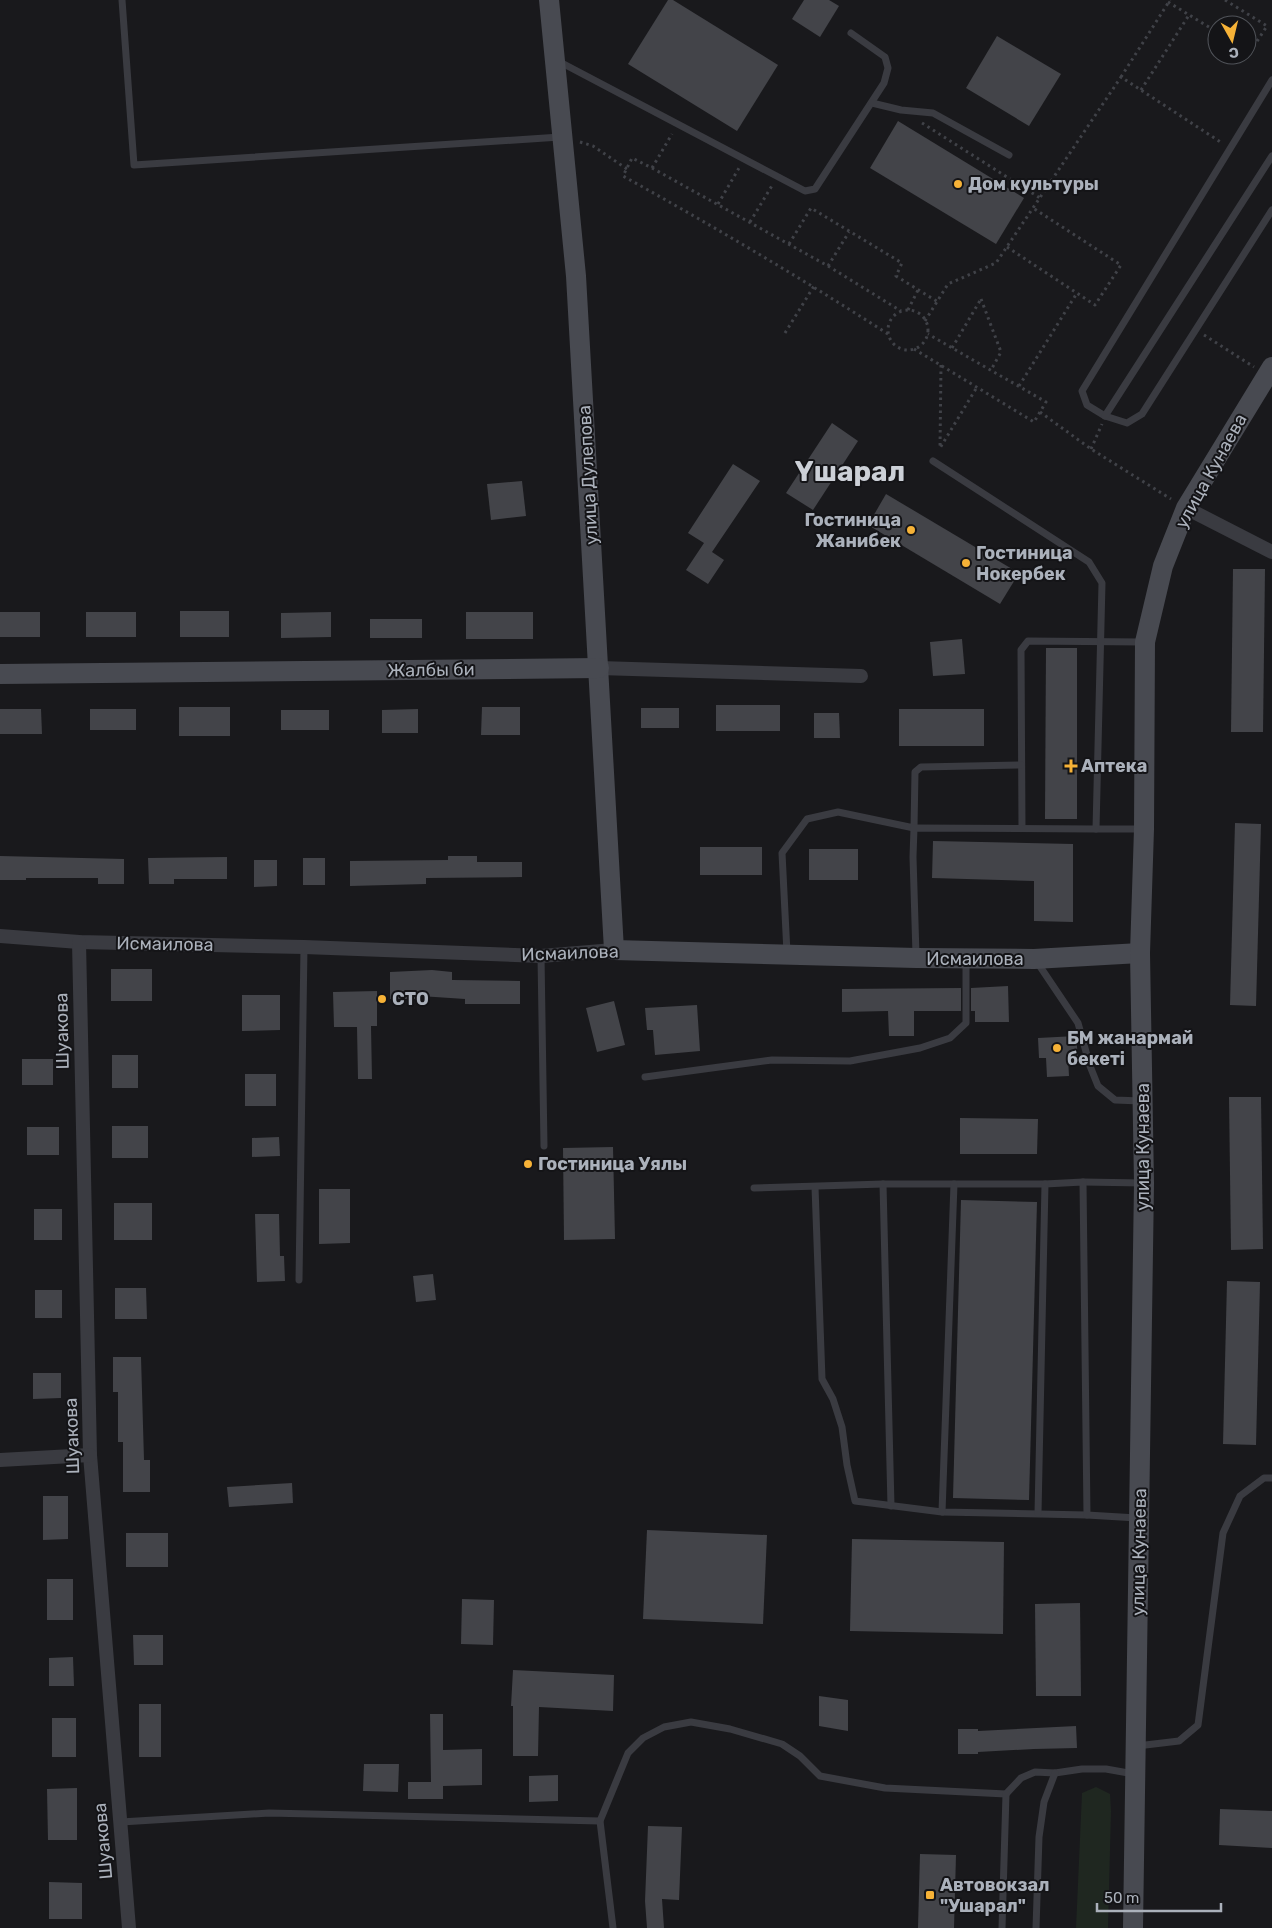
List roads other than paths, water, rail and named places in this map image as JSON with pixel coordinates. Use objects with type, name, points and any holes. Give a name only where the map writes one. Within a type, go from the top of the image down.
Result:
[{"type":"street","name":"улица Дулепова","points":[[550,0],[576,276],[614,950]]},
{"type":"street","name":"улица Кунаева","points":[[1133,1928],[1144,1183],[1140,953],[1144,829],[1145,642],[1163,566],[1186,508],[1270,371]]},
{"type":"street","points":[[1186,508],[1272,552]]},
{"type":"street","name":"Жалбы би","points":[[0,674],[599,668],[861,676]]},
{"type":"street","name":"Исмаилова","points":[[0,936],[79,942],[304,947],[541,956],[614,950],[916,958],[1034,959],[1140,953]]},
{"type":"street","name":"Шуакова","points":[[79,942],[90,1455],[130,1928]]},
{"type":"street","points":[[0,1460],[90,1455]]},
{"type":"lane","points":[[122,0],[134,165],[563,137]]},
{"type":"lane","points":[[555,60],[805,191],[815,188],[884,83],[888,68],[885,57],[851,33]]},
{"type":"lane","points":[[1272,80],[1082,392],[1087,405],[1105,416],[1127,423],[1142,414],[1272,210]]},
{"type":"lane","points":[[872,103],[901,110],[933,113],[1009,155]]},
{"type":"lane","points":[[1105,416],[1272,156]]},
{"type":"lane","points":[[933,460],[1089,562],[1102,583],[1096,829]]},
{"type":"lane","points":[[1022,828],[1021,650],[1028,642],[1145,642]]},
{"type":"lane","points":[[916,958],[913,857],[915,772],[921,767],[1021,765]]},
{"type":"lane","points":[[788,955],[782,853],[807,819],[838,812],[914,828],[1144,829]]},
{"type":"lane","points":[[300,1280],[304,947]]},
{"type":"lane","points":[[541,956],[544,1146]]},
{"type":"lane","points":[[645,1077],[772,1060],[850,1061],[920,1048],[950,1038],[966,1024],[966,958]]},
{"type":"lane","points":[[1034,959],[1078,1023],[1090,1066],[1098,1086],[1115,1100],[1143,1101]]},
{"type":"lane","points":[[1082,1182],[1088,1515]]},
{"type":"lane","points":[[754,1188],[884,1184],[1144,1183]]},
{"type":"lane","points":[[884,1184],[891,1506]]},
{"type":"lane","points":[[942,1512],[954,1184]]},
{"type":"lane","points":[[1038,1513],[1045,1184]]},
{"type":"lane","points":[[815,1187],[822,1379],[833,1399],[842,1427],[847,1465],[856,1501],[942,1512],[1038,1513],[1140,1518]]},
{"type":"lane","points":[[1137,1746],[1179,1741],[1198,1725],[1223,1533],[1240,1496],[1264,1478],[1272,1478]]},
{"type":"lane","points":[[613,1928],[600,1821],[628,1753],[643,1738],[664,1727],[691,1722],[730,1729],[782,1744],[800,1756],[820,1776],[885,1788],[1006,1794]]},
{"type":"lane","points":[[1002,1928],[1006,1794],[1021,1778],[1035,1772],[1055,1773],[1082,1769],[1106,1769],[1136,1775]]},
{"type":"lane","points":[[1036,1928],[1039,1836],[1044,1802],[1055,1773]]},
{"type":"lane","points":[[120,1822],[269,1813],[600,1821]]},
{"type":"place","name":"Дом культуры","points":[[958,184]]},
{"type":"place","name":"Гостиница Жанибек","points":[[911,530]]},
{"type":"place","name":"Гостиница Нокербек","points":[[966,563]]},
{"type":"place","name":"Аптека","points":[[1071,766]]},
{"type":"place","name":"СТО","points":[[382,999]]},
{"type":"place","name":"БМ жанармай бекеті","points":[[1057,1048]]},
{"type":"place","name":"Гостиница Уялы","points":[[528,1164]]},
{"type":"place","name":"Автовокзал \"Ушарал\"","points":[[930,1895]]},
{"type":"district","name":"Үшарал","points":[[850,471]]}]
